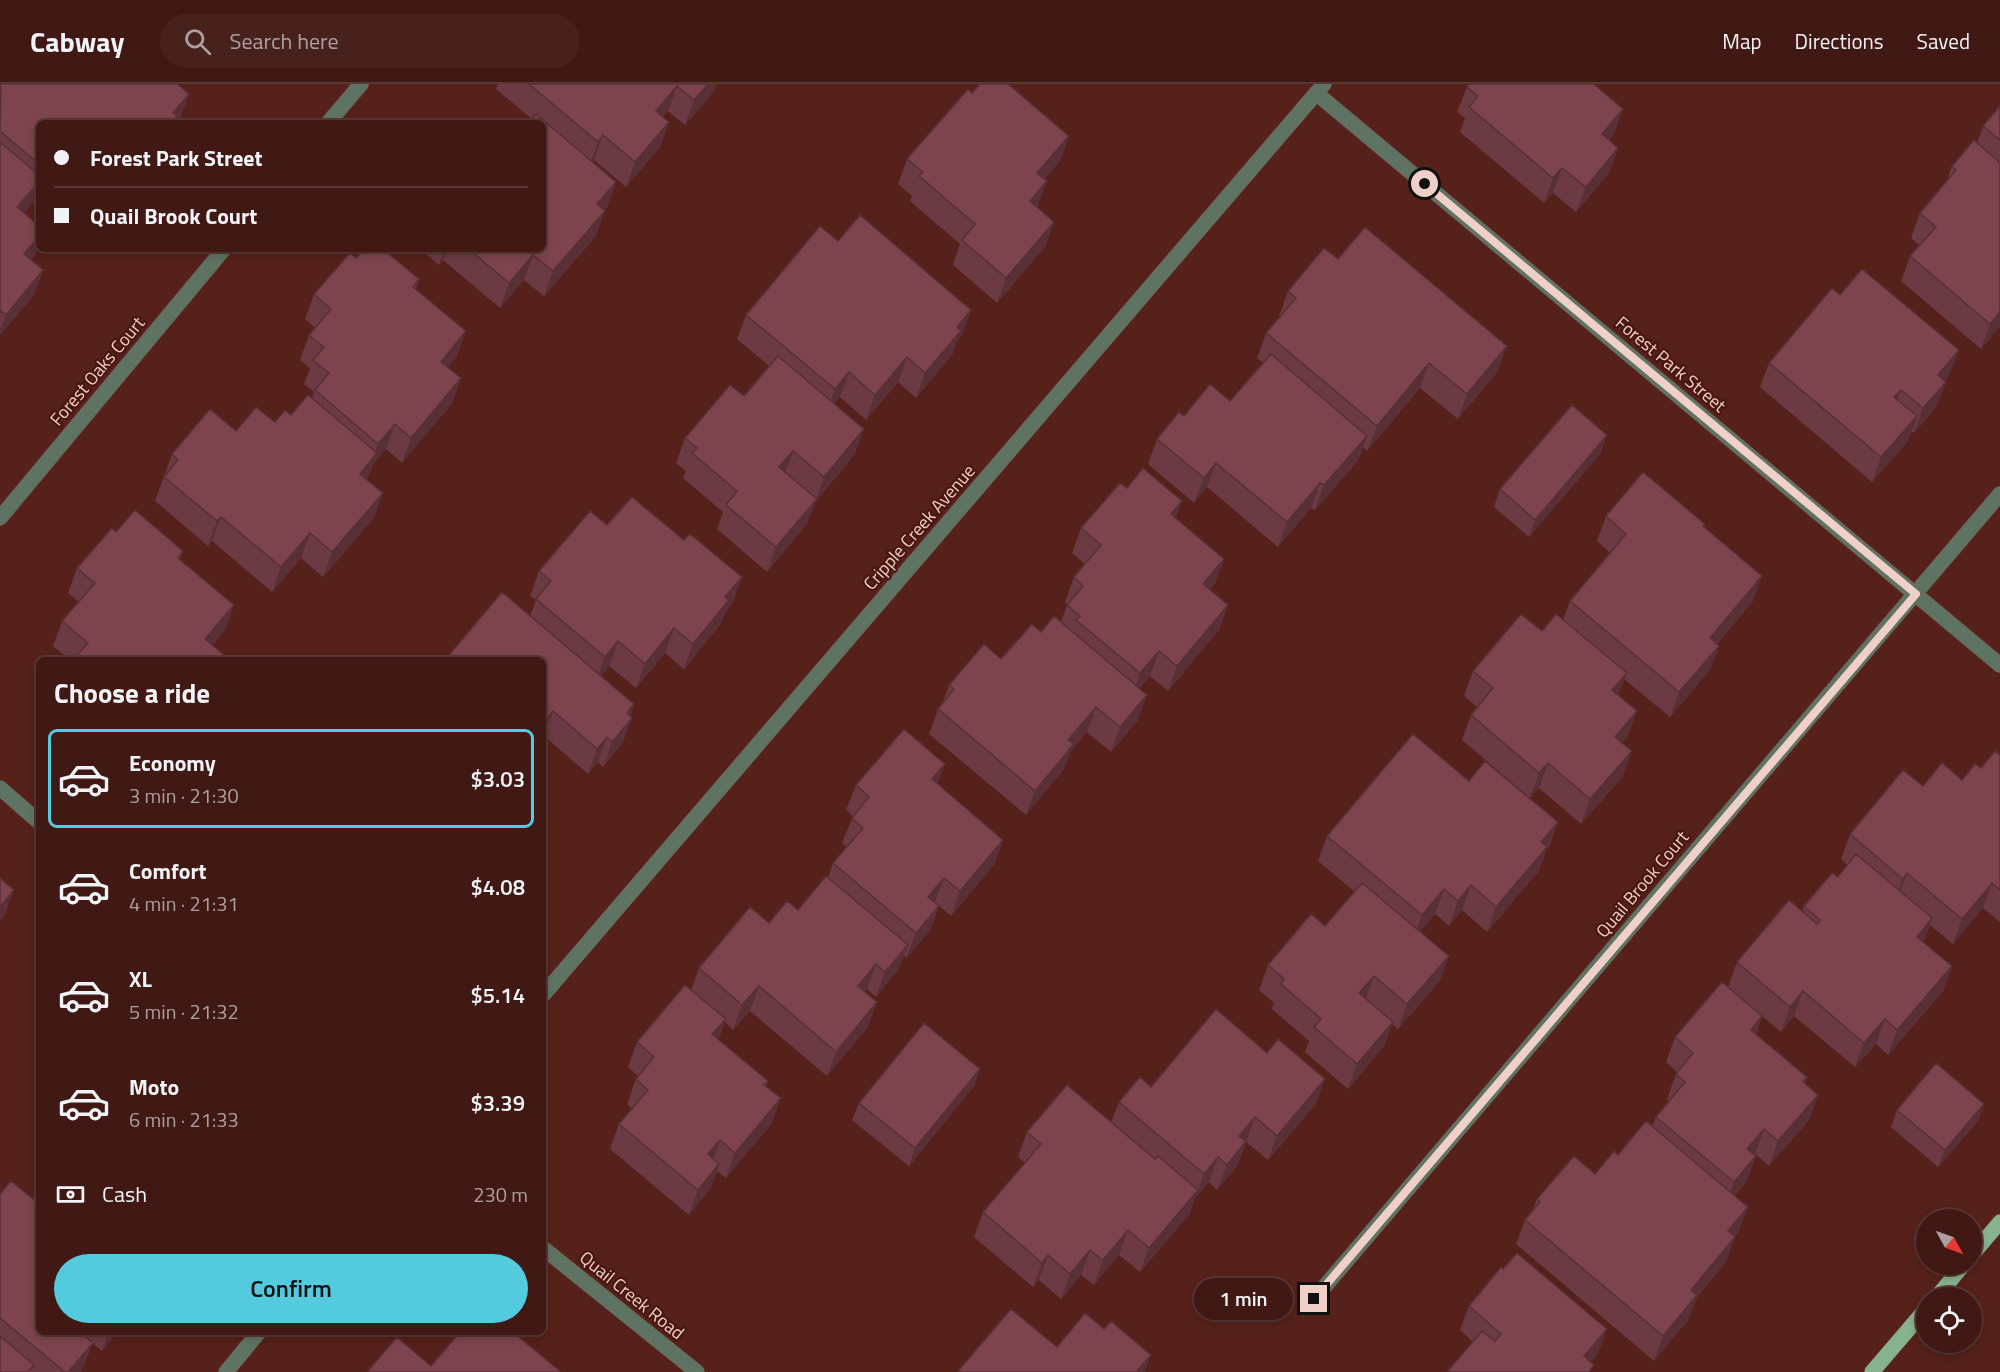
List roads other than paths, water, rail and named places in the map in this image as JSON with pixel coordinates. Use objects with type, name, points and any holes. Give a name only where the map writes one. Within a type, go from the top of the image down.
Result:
[{"type":"main road","points":[[1982,1243],[2000,1222]]},
{"type":"main road","points":[[1945,1287],[1955,1275]]},
{"type":"main road","points":[[1872,1372],[1916,1321]]},
{"type":"street","points":[[331,120],[361,84]]},
{"type":"street","name":"Forest Park Street","points":[[1320,88],[2000,665]]},
{"type":"street","name":"Cripple Creek Avenue","points":[[546,991],[1320,88]]},
{"type":"street","name":"Forest Oaks Court","points":[[0,518],[222,252]]},
{"type":"street","name":"Quail Brook Court","points":[[1314,1299],[2000,494]]},
{"type":"street","points":[[0,788],[36,819]]},
{"type":"street","name":"Quail Creek Road","points":[[546,1250],[697,1372]]},
{"type":"street","points":[[226,1372],[257,1335]]}]
